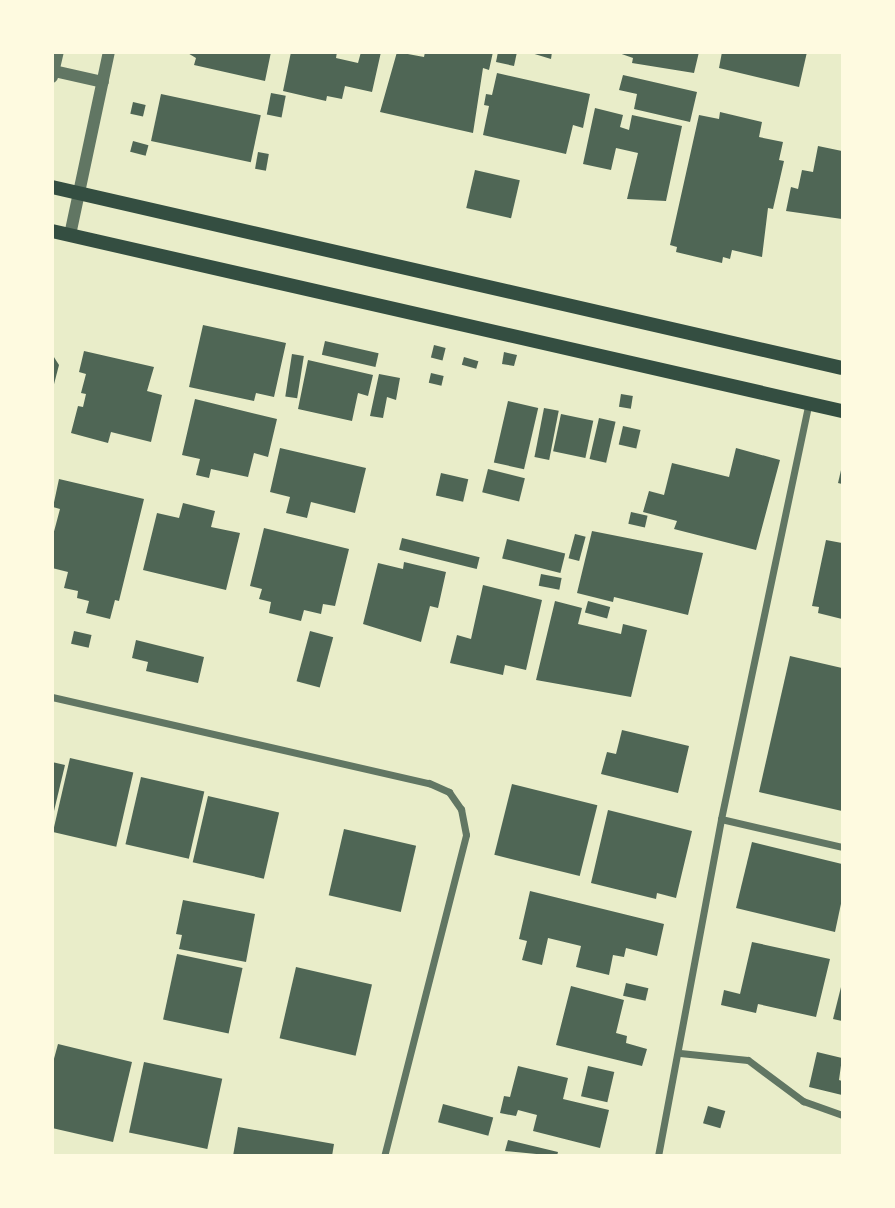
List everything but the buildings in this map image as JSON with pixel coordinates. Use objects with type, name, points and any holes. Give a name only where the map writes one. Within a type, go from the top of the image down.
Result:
[{"type":"main road","points":[[52,187],[842,369]]},
{"type":"main road","points":[[52,231],[842,411]]},
{"type":"street","points":[[58,52],[53,74],[103,82]]},
{"type":"street","points":[[70,235],[108,52]]},
{"type":"street","points":[[659,1156],[721,819],[809,403]]},
{"type":"street","points":[[52,696],[429,783],[449,792],[461,809],[466,835],[384,1156]]},
{"type":"street","points":[[721,819],[842,847]]},
{"type":"street","points":[[680,1053],[748,1060],[803,1101],[842,1115]]}]
